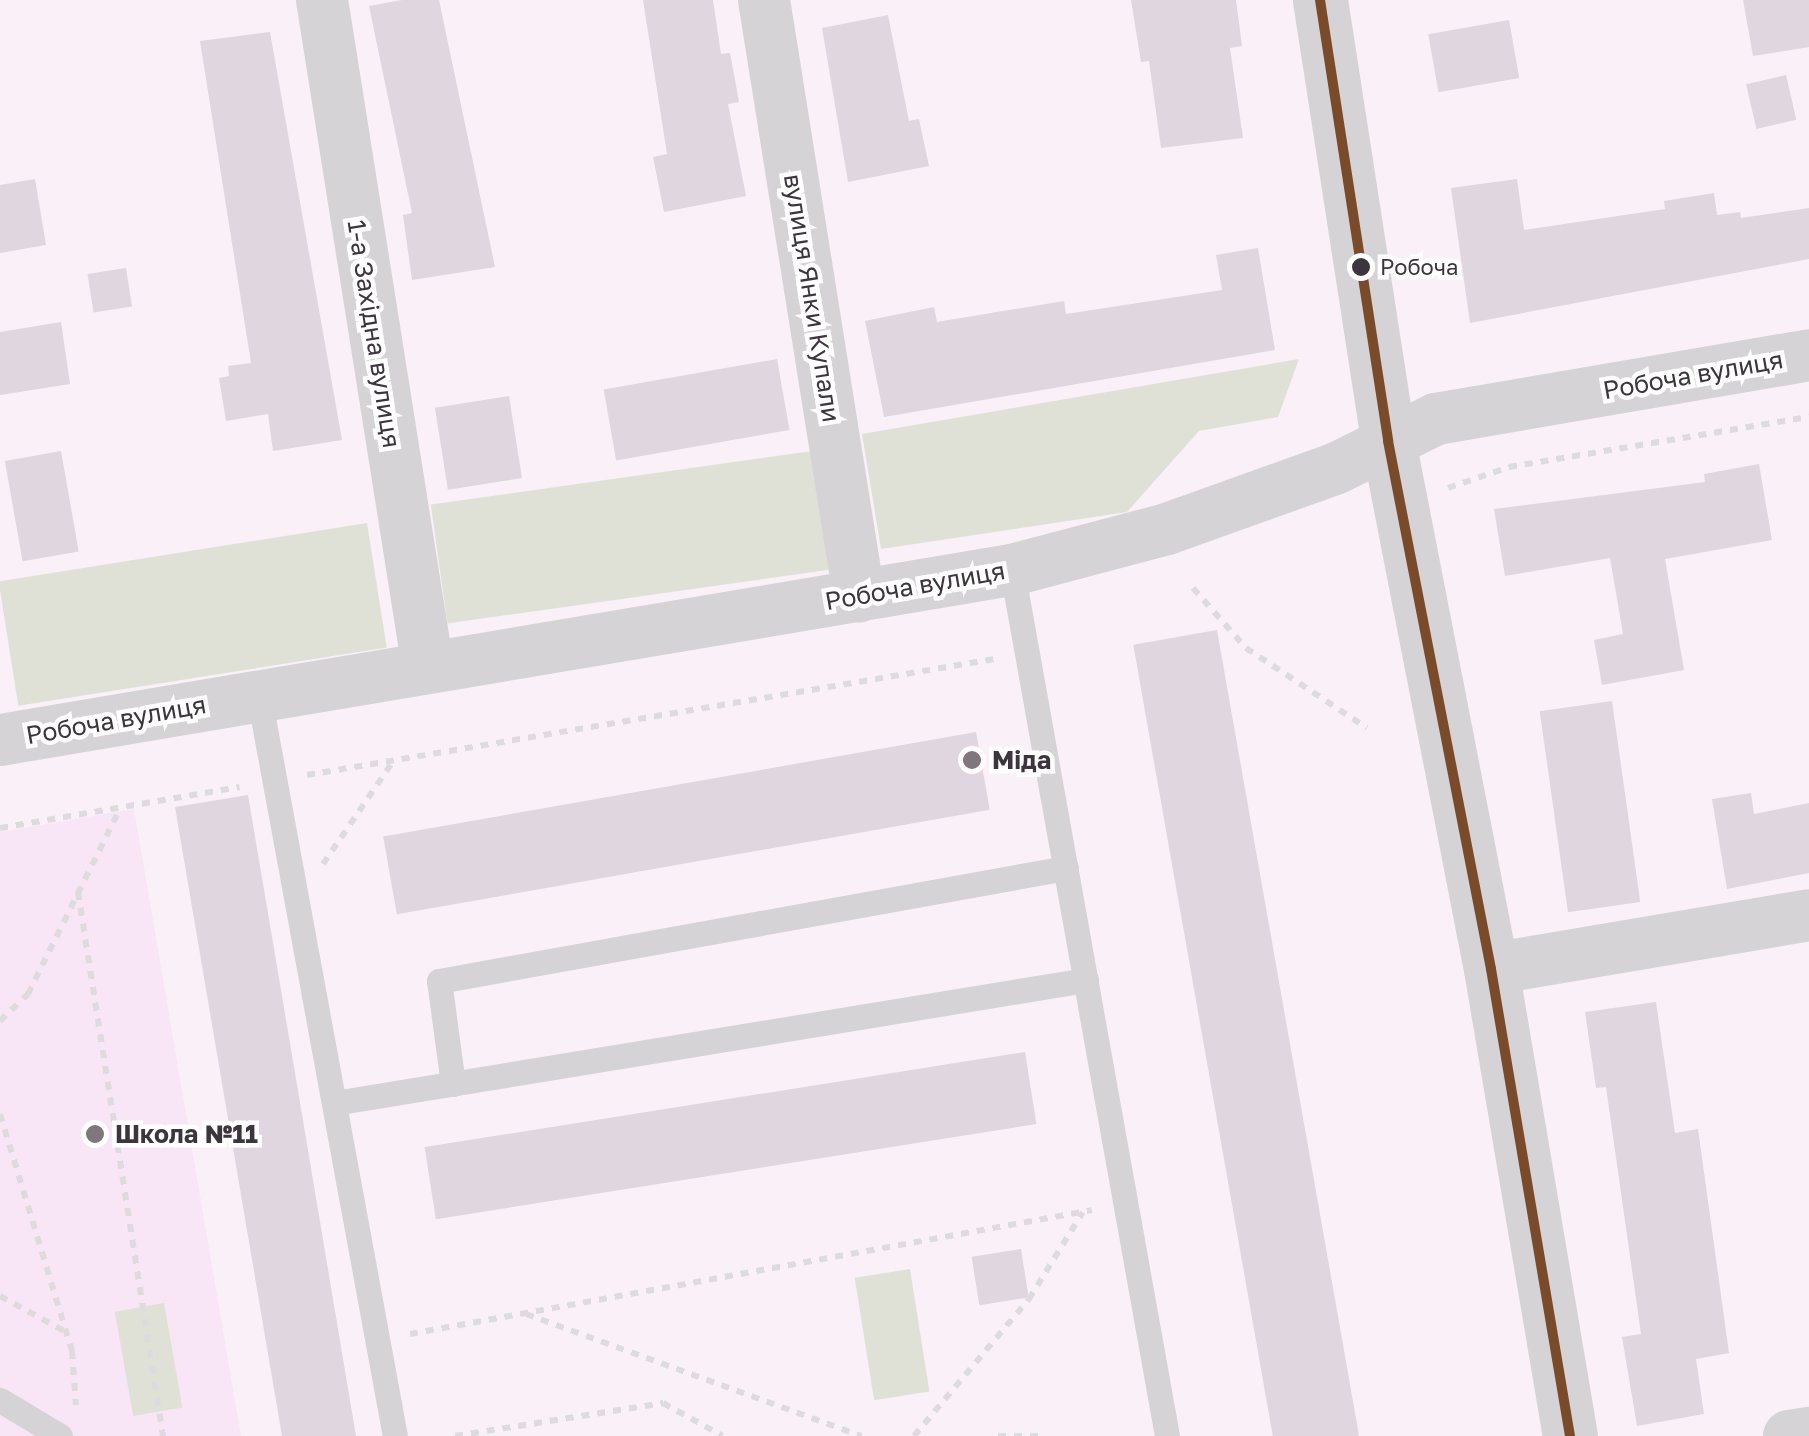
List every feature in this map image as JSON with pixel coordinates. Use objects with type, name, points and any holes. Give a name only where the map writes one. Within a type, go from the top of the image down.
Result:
[{"type":"street","name":"1-а Західна вулиця","points":[[322,0],[428,668]]},
{"type":"street","name":"вулиця Янки Купали","points":[[764,0],[859,596]]},
{"type":"street","points":[[1320,0],[1388,440],[1491,970],[1570,1436]]},
{"type":"street","name":"Робоча вулиця","points":[[0,740],[1012,570],[1167,530],[1335,469],[1436,419],[1809,355]]},
{"type":"street","points":[[1491,970],[1809,915]]},
{"type":"street","points":[[1789,1436],[1809,1433]]},
{"type":"lane","points":[[1012,570],[1168,1436]]},
{"type":"lane","points":[[259,696],[394,1436]]},
{"type":"lane","points":[[452,1084],[438,981],[1066,868]]},
{"type":"lane","points":[[334,1103],[1086,980]]},
{"type":"lane","points":[[0,1400],[68,1428]]},
{"type":"path","points":[[1445,488],[1509,467],[1809,418]]},
{"type":"path","points":[[1193,588],[1246,648],[1366,728]]},
{"type":"path","points":[[0,828],[1027,653]]},
{"type":"path","points":[[297,902],[394,760]]},
{"type":"path","points":[[0,1021],[28,994],[120,808]]},
{"type":"path","points":[[78,892],[163,1436]]},
{"type":"path","points":[[0,1114],[68,1333],[68,1428]]},
{"type":"path","points":[[377,1340],[1127,1204]]},
{"type":"path","points":[[914,1436],[1029,1299],[1082,1212]]},
{"type":"path","points":[[0,1296],[68,1333]]},
{"type":"path","points":[[525,1313],[862,1436]]},
{"type":"path","points":[[455,1436],[663,1403],[722,1436]]},
{"type":"path","points":[[998,1436],[1041,1436]]},
{"type":"shaded area","points":[[1299,359],[1278,417],[1199,431],[1127,512],[881,549],[862,434]]},
{"type":"shaded area","points":[[812,451],[829,570],[447,623],[431,505]]},
{"type":"shaded area","points":[[367,523],[387,647],[18,706],[0,581]]},
{"type":"shaded area","name":"Школа №11","points":[[134,809],[241,1436],[0,1436],[0,832]]},
{"type":"shaded area","points":[[910,1269],[929,1391],[874,1400],[855,1278]]},
{"type":"shaded area","points":[[164,1303],[182,1407],[133,1416],[115,1312]]},
{"type":"building","points":[[402,0],[439,0],[495,267],[412,280],[403,215],[412,213],[369,6]]},
{"type":"building","points":[[643,0],[713,0],[721,54],[730,53],[739,102],[728,104],[746,196],[664,212],[653,157],[667,154]]},
{"type":"building","points":[[1131,0],[1236,0],[1242,46],[1230,48],[1243,138],[1161,148],[1149,61],[1141,62]]},
{"type":"building","points":[[1743,0],[1809,0],[1809,47],[1753,56]]},
{"type":"building","points":[[888,15],[909,121],[919,119],[929,166],[848,182],[822,28]]},
{"type":"building","points":[[1509,20],[1519,78],[1438,92],[1428,34]]},
{"type":"building","points":[[270,32],[342,440],[273,451],[268,414],[226,421],[219,378],[229,376],[228,366],[251,363],[200,41]]},
{"type":"building","points":[[1786,75],[1796,120],[1756,129],[1746,84]]},
{"type":"building","points":[[35,179],[46,245],[0,253],[0,185]]},
{"type":"building","points":[[1517,179],[1524,230],[1665,209],[1664,201],[1714,193],[1717,215],[1740,212],[1741,218],[1809,208],[1809,259],[1470,323],[1451,188]]},
{"type":"building","points":[[1258,248],[1275,350],[884,417],[865,321],[934,307],[937,322],[1064,301],[1066,314],[1222,290],[1216,255]]},
{"type":"building","points":[[126,268],[132,307],[94,313],[87,274]]},
{"type":"building","points":[[61,322],[70,384],[0,395],[0,332]]},
{"type":"building","points":[[777,359],[790,430],[616,460],[604,390]]},
{"type":"building","points":[[509,396],[522,478],[448,490],[435,408]]},
{"type":"building","points":[[61,451],[79,551],[23,561],[5,461]]},
{"type":"building","points":[[1759,464],[1772,540],[1665,559],[1684,670],[1602,685],[1594,640],[1623,634],[1610,558],[1505,576],[1494,509],[1705,482],[1704,474]]},
{"type":"building","points":[[1217,630],[1359,1436],[1273,1436],[1133,645]]},
{"type":"building","points":[[1612,701],[1640,902],[1568,912],[1540,711]]},
{"type":"building","points":[[976,732],[990,810],[397,914],[383,837]]},
{"type":"building","points":[[1751,793],[1754,814],[1809,803],[1809,873],[1727,889],[1712,799]]},
{"type":"building","points":[[248,795],[356,1436],[282,1436],[175,807]]},
{"type":"building","points":[[1656,1002],[1675,1133],[1698,1129],[1729,1353],[1696,1359],[1704,1414],[1637,1426],[1622,1337],[1641,1334],[1606,1087],[1596,1088],[1585,1012]]},
{"type":"building","points":[[1025,1052],[1036,1124],[436,1219],[424,1147]]},
{"type":"building","points":[[1021,1249],[1029,1297],[979,1305],[972,1257]]},
{"type":"transit line","points":[[1320,0],[1388,441],[1491,969],[1570,1436]]},
{"type":"place","name":"Робоча","points":[[1361,267]]},
{"type":"place","name":"Міда","points":[[972,760]]},
{"type":"place","name":"Школа №11","points":[[95,1134]]}]
